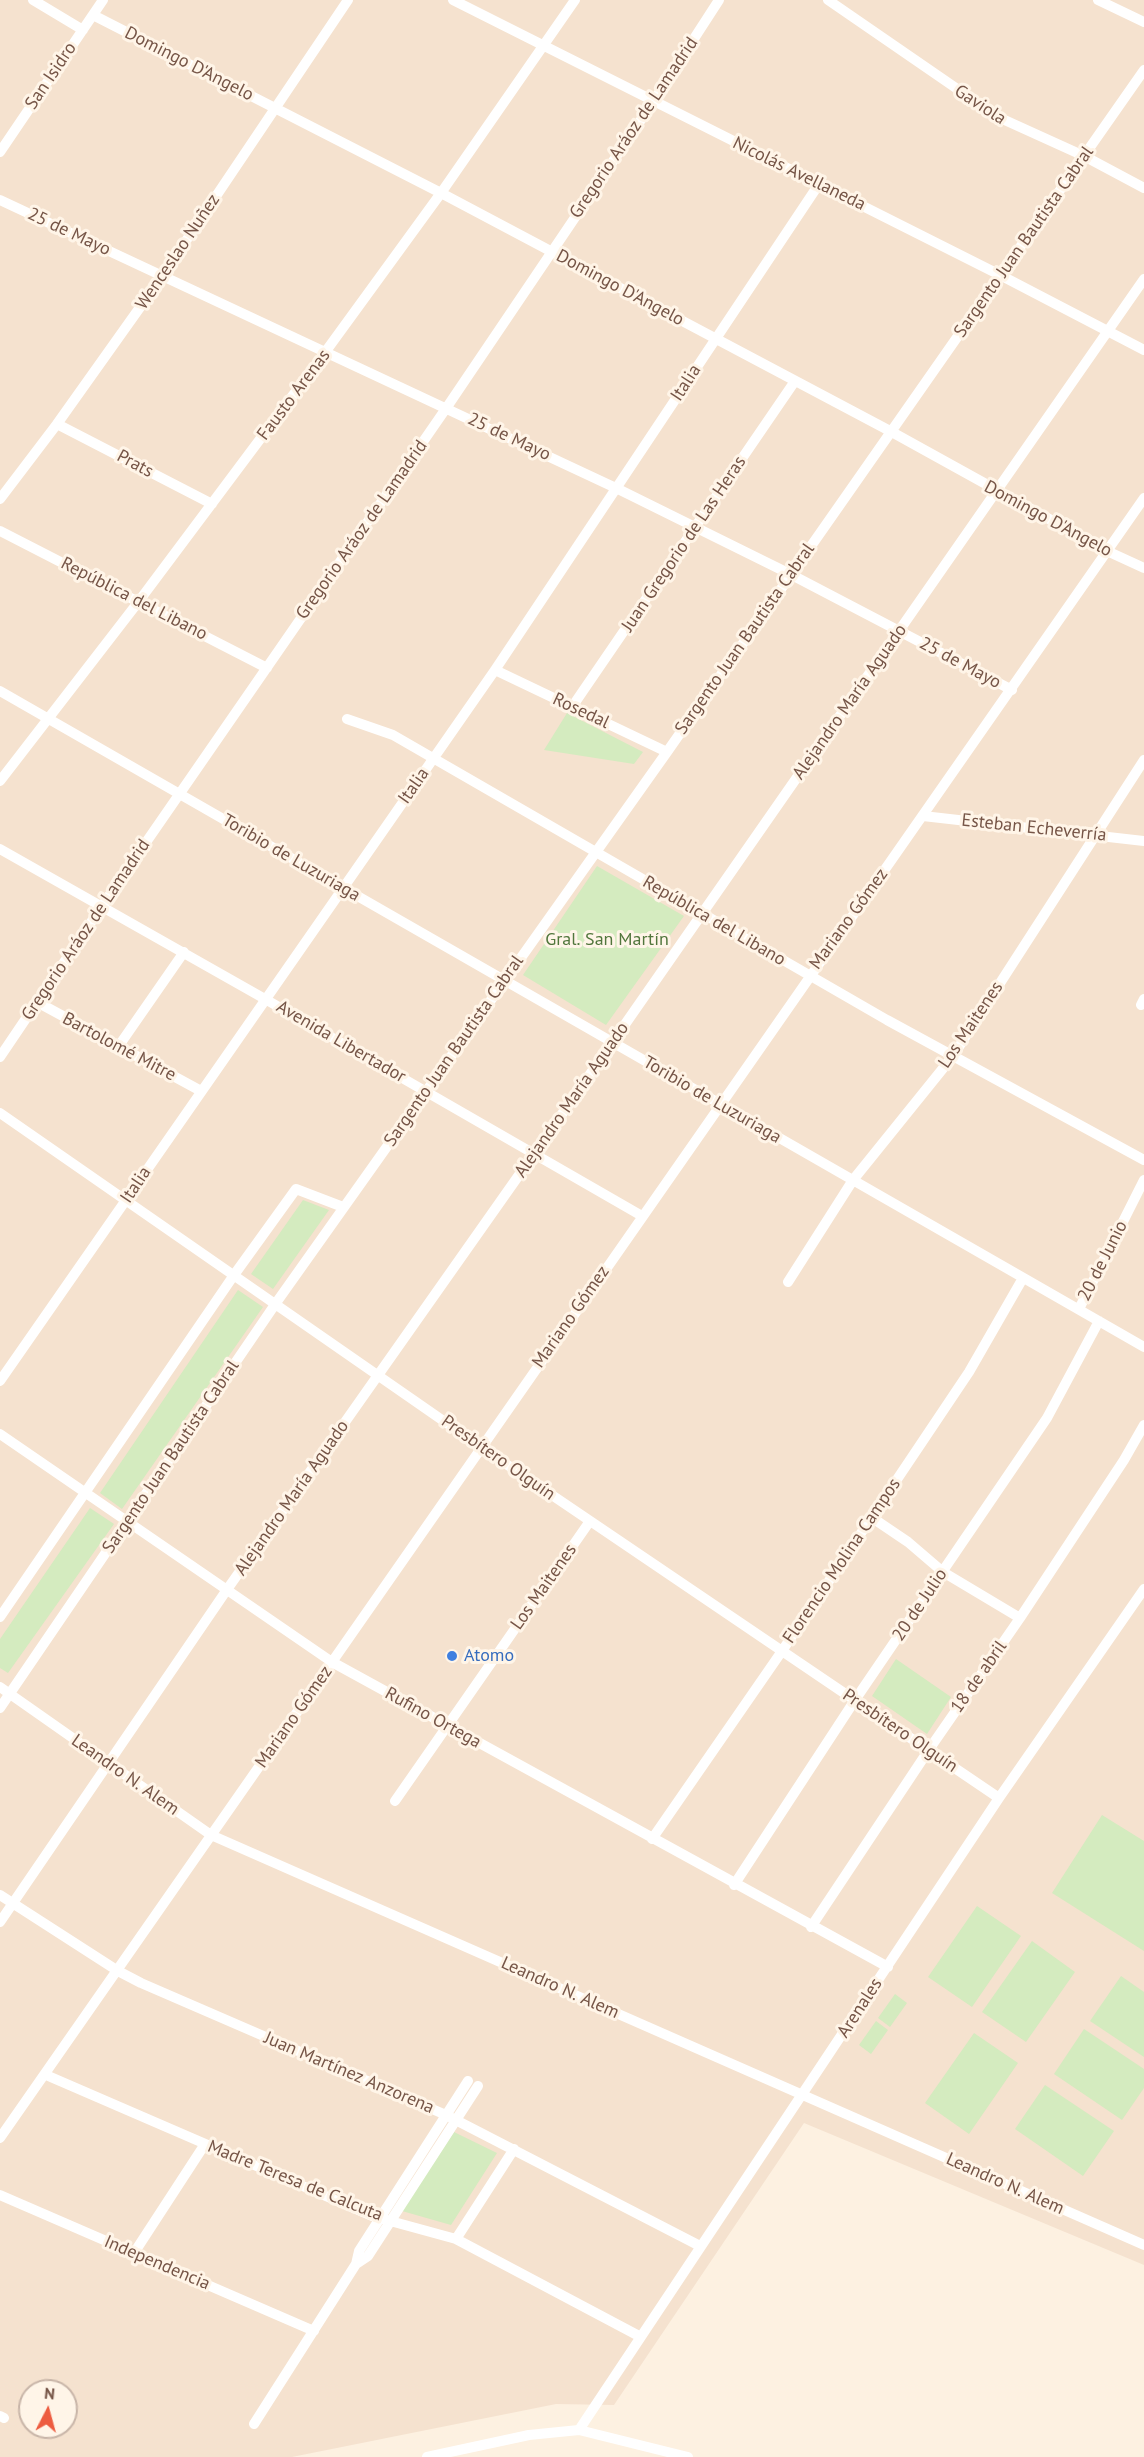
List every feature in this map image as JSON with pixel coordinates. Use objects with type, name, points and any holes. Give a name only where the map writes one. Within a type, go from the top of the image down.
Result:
[{"type":"street","points":[[33,0],[83,30]]},
{"type":"street","name":"San Isidro","points":[[0,152],[103,0]]},
{"type":"street","name":"Wenceslao Nuñez","points":[[0,499],[57,424],[163,274],[348,0]]},
{"type":"street","name":"Nicolás Avellaneda","points":[[453,0],[1000,275],[1144,350]]},
{"type":"street","name":"Fausto Arenas","points":[[0,781],[139,601],[326,351],[441,193],[574,0]]},
{"type":"street","name":"Gregorio Aráoz de Lamadrid","points":[[0,1057],[447,408],[719,0]]},
{"type":"street","name":"Gaviola","points":[[828,0],[940,80],[998,117],[1084,156],[1144,188]]},
{"type":"street","points":[[1098,0],[1144,22]]},
{"type":"street","name":"Domingo D'Angelo","points":[[93,15],[441,193],[890,431],[1107,551],[1144,568]]},
{"type":"street","name":"Sargento Juan Bautista Cabral","points":[[0,1708],[276,1303],[502,981],[667,752],[1144,70]]},
{"type":"street","name":"Italia","points":[[0,1381],[495,670],[618,489],[819,184]]},
{"type":"street","name":"25 de Mayo","points":[[0,200],[163,274],[618,489],[790,574],[1012,690]]},
{"type":"street","name":"Alejandro María Aguado","points":[[0,1922],[226,1591],[612,1043],[1144,279]]},
{"type":"street","name":"Juan Gregorio de Las Heras","points":[[572,707],[795,381]]},
{"type":"street","name":"Prats","points":[[57,424],[212,504]]},
{"type":"street","name":"Mariano Gómez","points":[[0,2138],[809,975],[1012,690],[1144,498]]},
{"type":"street","name":"República del Libano","points":[[0,531],[267,668]]},
{"type":"street","name":"Rosedal","points":[[495,670],[667,752]]},
{"type":"street","name":"Toribio de Luzuriaga","points":[[0,691],[502,981],[1144,1347]]},
{"type":"street","name":"República del Libano","points":[[347,719],[393,735],[952,1056],[1144,1160]]},
{"type":"street","name":"Los Maitenes","points":[[788,1282],[853,1180],[952,1056],[1144,760]]},
{"type":"street","name":"Esteban Echeverría","points":[[923,816],[1144,841]]},
{"type":"street","name":"Avenida Libertador","points":[[0,849],[184,952],[642,1216]]},
{"type":"street","points":[[118,1047],[184,952]]},
{"type":"street","name":"Bartolomé Mitre","points":[[37,1002],[201,1091]]},
{"type":"street","name":"Presbítero Olguín","points":[[0,1113],[481,1447],[999,1798]]},
{"type":"street","name":"20 de Junio","points":[[1079,1309],[1144,1180]]},
{"type":"street","points":[[0,1617],[234,1275],[296,1189],[343,1208]]},
{"type":"street","name":"Florencio Molina Campos","points":[[652,1839],[782,1651],[969,1372],[1023,1278]]},
{"type":"street","name":"20 de Julio","points":[[734,1885],[855,1700],[1047,1418],[1099,1321]]},
{"type":"street","name":"18 de abril","points":[[812,1927],[928,1751],[1020,1618],[1124,1460],[1144,1425]]},
{"type":"street","name":"Rufino Ortega","points":[[0,1434],[332,1662],[734,1885],[888,1967]]},
{"type":"street","points":[[871,1518],[909,1542],[943,1572],[1020,1618]]},
{"type":"street","name":"Los Maitenes","points":[[395,1801],[590,1521]]},
{"type":"street","name":"Arenales","points":[[579,2430],[639,2336],[803,2095],[999,1798],[1144,1589]]},
{"type":"street","name":"Leandro N. Alem","points":[[0,1687],[211,1835],[1144,2245]]},
{"type":"street","name":"Juan Martínez Anzorena","points":[[0,1895],[118,1971],[141,1983],[451,2117],[700,2246]]},
{"type":"street","name":"Madre Teresa de Calcuta","points":[[45,2074],[385,2219],[456,2239],[639,2336]]},
{"type":"street","points":[[254,2424],[356,2264],[359,2251],[385,2219],[473,2084]]},
{"type":"street","points":[[134,2253],[205,2144]]},
{"type":"street","points":[[456,2239],[513,2149]]},
{"type":"street","name":"Independencia","points":[[0,2195],[314,2331]]},
{"type":"street","points":[[427,2457],[529,2435],[579,2430],[688,2457]]},
{"type":"shaded area","points":[[0,0],[1144,0],[1144,2265],[804,2123],[614,2405],[556,2404],[292,2457],[0,2457]]},
{"type":"green space","points":[[567,713],[643,752],[634,764],[544,750]]},
{"type":"green space","name":"Gral. San Martín","points":[[597,866],[684,916],[606,1025],[523,975]]},
{"type":"green space","points":[[303,1200],[329,1210],[273,1289],[251,1274]]},
{"type":"green space","points":[[238,1290],[263,1307],[122,1509],[100,1493]]},
{"type":"green space","points":[[90,1508],[114,1524],[8,1673],[0,1668],[0,1639]]},
{"type":"green space","points":[[896,1659],[951,1697],[927,1734],[872,1696]]},
{"type":"green space","points":[[1102,1815],[1144,1841],[1144,1951],[1052,1893]]},
{"type":"green space","points":[[977,1906],[1021,1936],[972,2007],[928,1977]]},
{"type":"green space","points":[[1032,1941],[1075,1972],[1026,2042],[982,2012]]},
{"type":"green space","points":[[1121,1976],[1144,1992],[1144,2057],[1090,2021]]},
{"type":"green space","points":[[895,1994],[907,2003],[890,2027],[878,2018]]},
{"type":"green space","points":[[876,2021],[888,2030],[871,2054],[859,2045]]},
{"type":"green space","points":[[1084,2029],[1144,2069],[1144,2088],[1122,2120],[1054,2074]]},
{"type":"green space","points":[[974,2033],[1018,2063],[969,2134],[925,2103]]},
{"type":"green space","points":[[1045,2085],[1114,2131],[1083,2176],[1015,2129]]},
{"type":"green space","points":[[454,2132],[497,2153],[451,2225],[402,2211]]},
{"type":"place","name":"Atomo","points":[[452,1656]]}]
